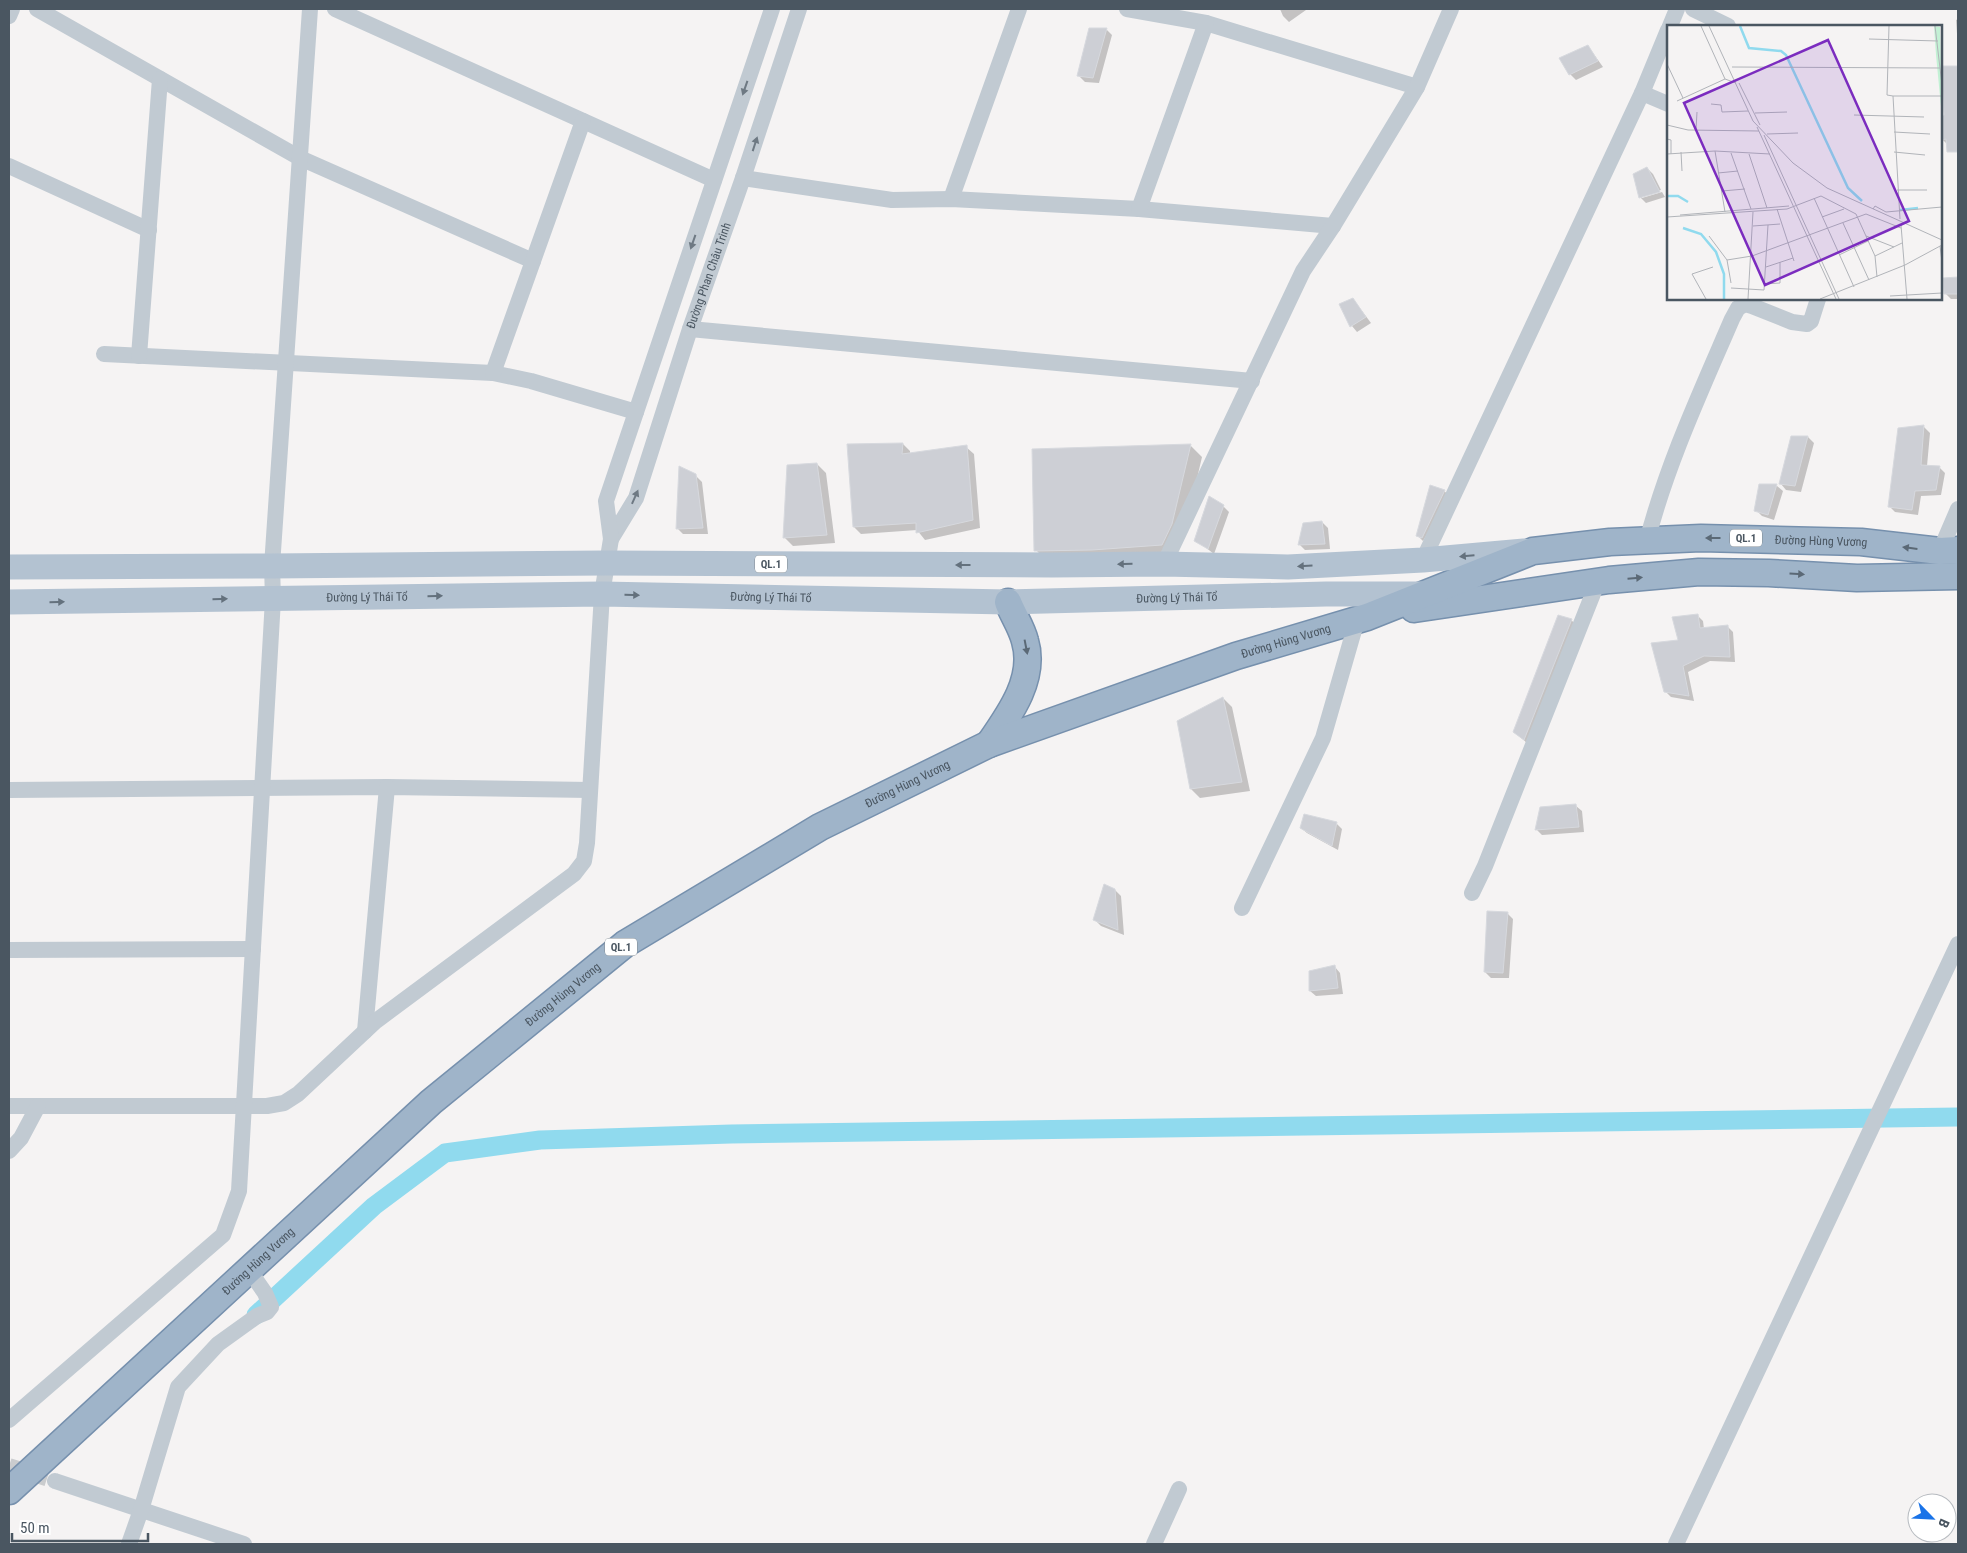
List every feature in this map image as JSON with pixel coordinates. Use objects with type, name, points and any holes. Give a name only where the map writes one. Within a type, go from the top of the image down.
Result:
[{"type":"highway","name":"Đường Hùng Vương","points":[[9,1491],[257,1281],[431,1102],[625,944],[820,827],[990,744],[1236,656],[1362,618],[1534,551],[1610,542],[1701,538],[1861,542],[1949,551]]},
{"type":"highway","name":"Đường Hùng Vương","points":[[1362,618],[1598,581],[1699,572],[1770,573],[1858,578],[1958,576]]},
{"type":"highway","points":[[990,744],[1008,717],[1024,683],[1029,663],[1025,641],[1008,602]]},
{"type":"main road","name":"QL.1","points":[[9,567],[606,562],[1288,566],[1423,560],[1534,551]]},
{"type":"main road","points":[[95,566],[96,601]]},
{"type":"main road","points":[[1051,601],[1052,566]]},
{"type":"main road","name":"Đường Lý Thái Tổ","points":[[9,602],[602,594],[1008,602],[1534,590]]},
{"type":"street","points":[[9,16],[12,9]]},
{"type":"street","points":[[37,9],[300,158],[532,261]]},
{"type":"street","points":[[9,1420],[223,1235],[239,1191],[263,788],[273,598],[272,566],[310,9]]},
{"type":"street","points":[[335,9],[714,180]]},
{"type":"street","name":"Đường Phan Châu Trinh","points":[[9,1106],[267,1106],[284,1103],[298,1094],[365,1031],[574,874],[584,861],[587,843],[602,594],[610,539],[606,501],[772,9]]},
{"type":"street","name":"Đường Phan Châu Trinh","points":[[610,539],[636,498],[690,329],[744,178],[799,9]]},
{"type":"street","points":[[951,199],[1019,9]]},
{"type":"street","points":[[1127,9],[1206,23],[1417,87]]},
{"type":"street","points":[[1164,564],[1303,271],[1333,226],[1417,87],[1451,9]]},
{"type":"street","points":[[1670,25],[1677,9]]},
{"type":"street","points":[[1693,9],[1726,25]]},
{"type":"street","points":[[1139,209],[1206,23]]},
{"type":"street","points":[[1423,560],[1642,93],[1667,33]]},
{"type":"street","points":[[757,52],[782,60]]},
{"type":"street","points":[[139,356],[160,79]]},
{"type":"street","points":[[1642,93],[1667,104]]},
{"type":"street","points":[[492,373],[582,121]]},
{"type":"street","points":[[9,166],[149,230]]},
{"type":"street","points":[[744,178],[892,200],[951,199],[1139,209],[1333,226]]},
{"type":"street","points":[[1647,541],[1655,510],[1691,415],[1738,308],[1745,304],[1792,322],[1807,324],[1811,321],[1818,300]]},
{"type":"street","points":[[690,329],[1252,381]]},
{"type":"street","points":[[104,354],[492,373],[531,381],[636,412]]},
{"type":"street","points":[[1949,551],[1958,509]]},
{"type":"street","points":[[1472,893],[1485,866],[1598,581]]},
{"type":"street","points":[[1242,908],[1324,738],[1362,618]]},
{"type":"street","points":[[9,790],[387,787],[590,790]]},
{"type":"street","points":[[365,1031],[387,787]]},
{"type":"street","points":[[1676,1544],[1877,1121],[1958,944]]},
{"type":"street","points":[[9,950],[253,949]]},
{"type":"street","points":[[9,1151],[21,1138],[38,1106]]},
{"type":"street","points":[[129,1544],[142,1510],[176,1389],[218,1344],[257,1316],[269,1311],[272,1306],[257,1281]]},
{"type":"street","points":[[55,1481],[244,1544]]},
{"type":"street","points":[[1154,1544],[1179,1489]]},
{"type":"building","points":[[1089,28],[1107,28],[1093,78],[1077,76]]},
{"type":"building","points":[[1588,45],[1598,61],[1569,75],[1559,58]]},
{"type":"building","points":[[1942,66],[1958,66],[1958,152],[1947,152],[1946,139],[1942,140],[1942,116],[1944,115]]},
{"type":"building","points":[[1647,167],[1660,192],[1639,198],[1633,174]]},
{"type":"building","points":[[1958,277],[1958,294],[1944,294],[1943,278]]},
{"type":"building","points":[[1353,298],[1366,317],[1350,327],[1339,304]]},
{"type":"building","points":[[1924,425],[1921,465],[1940,466],[1936,490],[1915,491],[1912,510],[1888,507],[1898,428]]},
{"type":"building","points":[[1791,436],[1808,436],[1795,486],[1779,484]]},
{"type":"building","points":[[903,443],[902,454],[967,445],[973,520],[916,533],[916,523],[853,527],[847,444]]},
{"type":"building","points":[[1191,444],[1172,524],[1162,545],[1092,550],[1034,551],[1032,449]]},
{"type":"building","points":[[817,463],[827,535],[783,538],[787,465]]},
{"type":"building","points":[[679,466],[696,474],[703,528],[676,529]]},
{"type":"building","points":[[1759,484],[1777,484],[1768,515],[1754,511]]},
{"type":"building","points":[[1430,485],[1445,490],[1422,538],[1416,536]]},
{"type":"building","points":[[1209,496],[1224,505],[1208,549],[1194,541]]},
{"type":"building","points":[[1322,521],[1325,544],[1298,545],[1303,523]]},
{"type":"building","points":[[1698,614],[1700,628],[1728,625],[1730,657],[1704,656],[1683,666],[1689,696],[1664,692],[1651,643],[1678,640],[1672,617]]},
{"type":"building","points":[[1558,615],[1572,619],[1524,740],[1513,732]]},
{"type":"building","points":[[1223,697],[1242,782],[1190,789],[1177,721]]},
{"type":"building","points":[[1576,804],[1579,827],[1535,830],[1540,807]]},
{"type":"building","points":[[1304,814],[1337,822],[1332,846],[1300,828]]},
{"type":"building","points":[[1104,884],[1115,889],[1118,930],[1093,920]]},
{"type":"building","points":[[1487,911],[1508,912],[1503,973],[1484,972]]},
{"type":"building","points":[[1335,965],[1338,988],[1309,991],[1309,971]]},
{"type":"waterway","points":[[256,1315],[374,1206],[445,1153],[540,1140],[731,1134],[1958,1117]]},
{"type":"tunnel","points":[[9,1466],[55,1481]]}]
